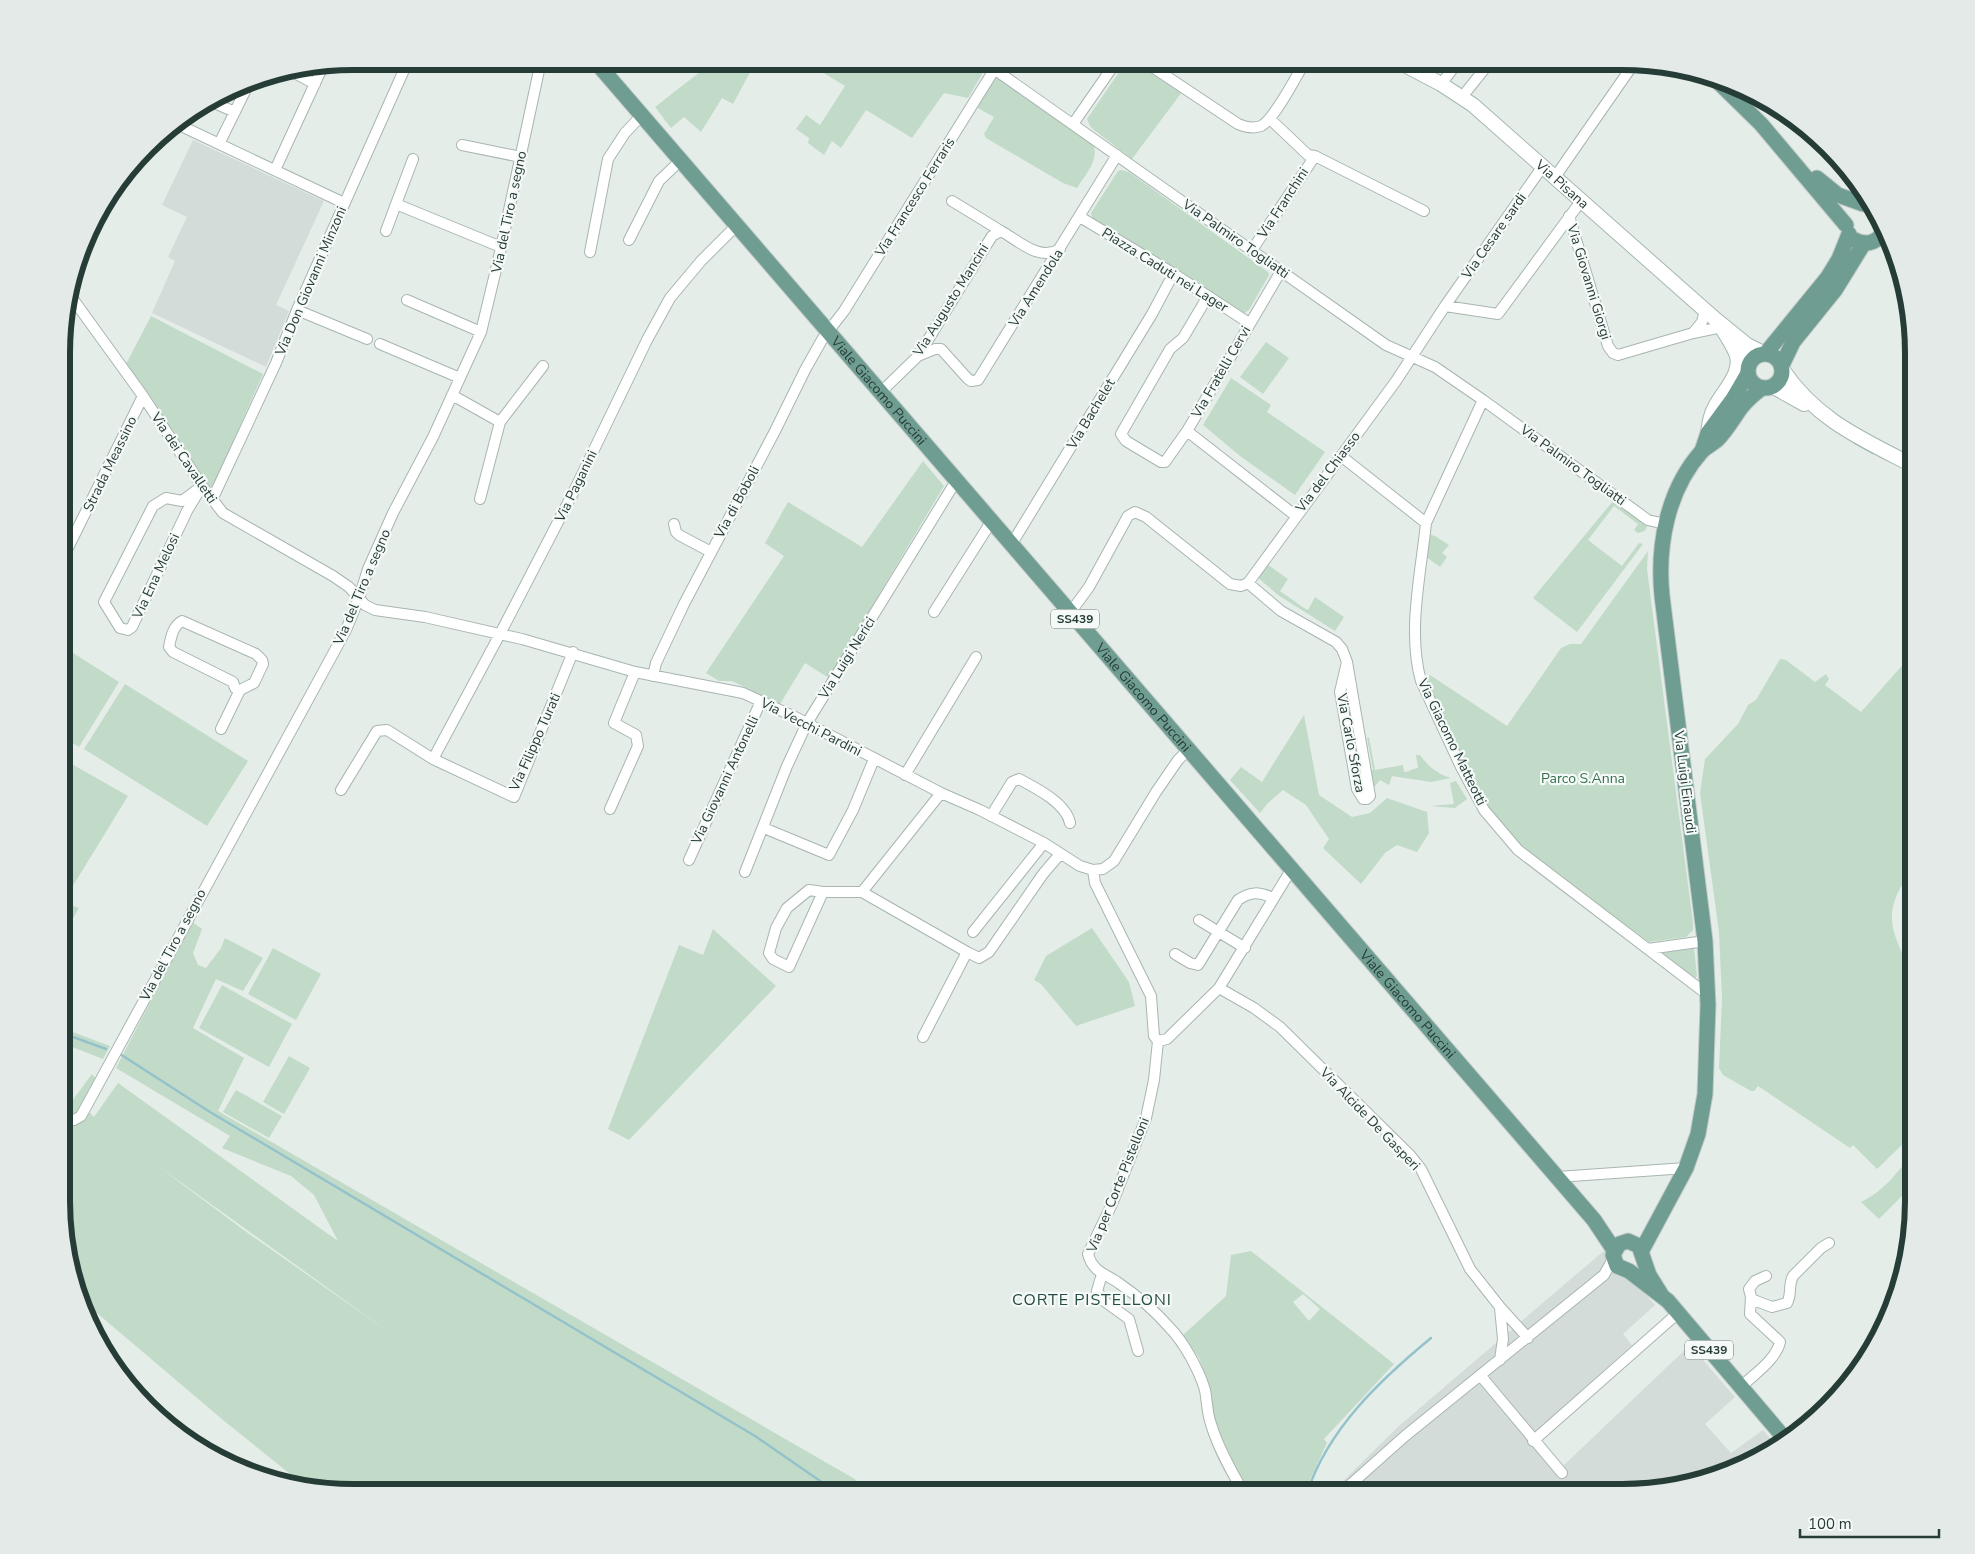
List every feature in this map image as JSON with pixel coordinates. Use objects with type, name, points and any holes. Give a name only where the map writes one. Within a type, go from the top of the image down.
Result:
[{"type":"main road","name":"Viale Giacomo Puccini","points":[[603,70],[1594,1220],[1627,1255],[1649,1274],[1662,1296],[1781,1435]]},
{"type":"main road","name":"Via Pisana","points":[[1414,70],[1462,97],[1543,166],[1714,319],[1747,345],[1774,356],[1794,386],[1819,412]]},
{"type":"main road","points":[[1730,92],[1778,143],[1855,240],[1864,243],[1876,240],[1880,236]]},
{"type":"main road","points":[[1778,143],[1838,195],[1861,202]]},
{"type":"main road","points":[[1708,432],[1733,399],[1756,356],[1765,353],[1828,277],[1839,259],[1848,230],[1848,214],[1857,206],[1863,205]]},
{"type":"main road","points":[[1767,387],[1778,382],[1788,349],[1835,290],[1864,243]]},
{"type":"main road","name":"Via Pisana","points":[[1714,319],[1740,347],[1754,384],[1767,387],[1819,412],[1840,427],[1905,461]]},
{"type":"main road","points":[[1702,450],[1713,410],[1738,365],[1738,358],[1734,349],[1714,319]]},
{"type":"main road","points":[[1801,332],[1794,353],[1792,368],[1794,375],[1809,400]]},
{"type":"main road","name":"Via Luigi Einaudi","points":[[1627,1255],[1667,1203],[1686,1168],[1698,1134],[1703,1109],[1708,995],[1705,941],[1662,596],[1660,562],[1666,524],[1680,486],[1702,450],[1717,440],[1748,399],[1767,387]]},
{"type":"street","name":"Via Don Giovanni Minzoni","points":[[212,500],[276,363],[297,310],[404,70]]},
{"type":"street","name":"Via del Tiro a segno","points":[[70,1120],[81,1116],[346,630],[368,569],[393,513],[433,437],[481,332],[502,247],[539,70]]},
{"type":"street","name":"Via Francesco Ferraris","points":[[829,332],[865,278],[993,70]]},
{"type":"street","name":"Via Palmiro Togliatti","points":[[1003,70],[1073,124],[1386,345],[1435,367],[1648,520],[1666,524]]},
{"type":"street","points":[[1073,124],[1110,70]]},
{"type":"street","points":[[1157,70],[1246,128],[1258,127],[1270,119],[1300,70]]},
{"type":"street","points":[[1441,84],[1452,70]]},
{"type":"street","points":[[1462,97],[1484,70]]},
{"type":"street","points":[[1555,177],[1630,70]]},
{"type":"street","points":[[275,170],[320,72]]},
{"type":"street","points":[[297,75],[315,84]]},
{"type":"street","points":[[219,144],[244,92]]},
{"type":"street","points":[[218,105],[235,112]]},
{"type":"street","points":[[590,252],[608,159],[625,133],[642,115]]},
{"type":"street","points":[[1270,119],[1308,155],[1314,156],[1424,211]]},
{"type":"street","points":[[183,127],[344,203]]},
{"type":"street","points":[[462,145],[521,157]]},
{"type":"street","name":"Via Amendola","points":[[940,319],[937,335],[945,352],[968,379],[971,381],[978,380],[1117,155]]},
{"type":"street","name":"Via Franchini","points":[[1252,250],[1314,156]]},
{"type":"street","points":[[386,230],[413,159]]},
{"type":"street","points":[[629,240],[659,181],[681,160]]},
{"type":"street","name":"Via Cesare sardi","points":[[1445,306],[1543,166]]},
{"type":"street","points":[[952,201],[1040,254],[1045,270]]},
{"type":"street","points":[[1445,306],[1498,314],[1581,201]]},
{"type":"street","points":[[396,204],[502,247]]},
{"type":"street","name":"Via Giovanni Giorgi","points":[[1569,216],[1608,346],[1613,353],[1618,355],[1629,353],[1693,334],[1714,319]]},
{"type":"street","name":"Piazza Caduti nei Lager","points":[[1080,217],[1249,323]]},
{"type":"street","name":"Via Paganini","points":[[433,759],[574,491],[647,340],[670,298],[736,224]]},
{"type":"street","name":"Via Augusto Mancini","points":[[880,393],[918,356],[992,236],[1001,230]]},
{"type":"street","points":[[1040,254],[1054,253],[1061,248]]},
{"type":"street","name":"Via Fratelli Cervi","points":[[1281,271],[1187,431],[1296,516]]},
{"type":"street","name":"Via Bachelet","points":[[1011,545],[1152,314],[1169,282]]},
{"type":"street","points":[[1187,431],[1165,462],[1161,462],[1121,437],[1170,349],[1183,338],[1208,296]]},
{"type":"street","points":[[407,300],[481,332]]},
{"type":"street","name":"Via dei Cavalletti","points":[[74,301],[143,396],[202,486],[223,514],[333,576],[345,584],[359,598]]},
{"type":"street","name":"Via del Chiasso","points":[[1248,583],[1396,381],[1445,306]]},
{"type":"street","points":[[297,310],[367,339]]},
{"type":"street","points":[[1693,334],[1702,322],[1714,319]]},
{"type":"street","name":"Via di Boboli","points":[[653,676],[656,663],[684,604],[805,370],[823,338],[829,332]]},
{"type":"street","points":[[380,344],[460,378]]},
{"type":"street","points":[[918,356],[934,349],[945,352]]},
{"type":"street","points":[[480,499],[500,422],[542,366]]},
{"type":"street","points":[[452,395],[500,422]]},
{"type":"street","name":"Strada Meassino","points":[[70,544],[143,396]]},
{"type":"street","points":[[1340,456],[1426,523],[1483,400]]},
{"type":"street","name":"Via Luigi Nerici","points":[[745,872],[787,766],[807,724],[956,481]]},
{"type":"street","name":"Via Ena Melosi","points":[[202,486],[187,511],[132,627],[128,630],[120,628],[104,602],[153,506],[166,498],[182,501],[202,486]]},
{"type":"street","points":[[1070,613],[1090,587],[1128,516],[1135,512],[1146,517],[1230,584],[1241,586],[1248,583]]},
{"type":"street","points":[[934,612],[991,522]]},
{"type":"street","name":"Via Giacomo Matteotti","points":[[1426,523],[1414,644],[1417,666],[1421,681],[1469,783],[1484,810],[1518,850],[1708,995]]},
{"type":"street","points":[[674,524],[679,535],[711,552]]},
{"type":"street","name":"Via Carlo Sforza","points":[[1248,583],[1281,611],[1336,642],[1342,649],[1347,662],[1370,796],[1363,800],[1357,789],[1340,692],[1347,662]]},
{"type":"street","name":"Via Vecchi Pardini","points":[[359,598],[365,605],[376,610],[426,618],[500,634],[573,652],[635,672],[731,690],[761,700],[905,775],[991,816],[1044,844],[1080,866],[1094,870]]},
{"type":"street","points":[[221,729],[240,690],[254,683],[263,664],[262,660],[256,654],[182,621],[179,622],[174,630],[169,647],[173,652],[232,682],[235,688],[240,690]]},
{"type":"street","name":"Via Filippo Turati","points":[[341,790],[377,731],[388,730],[433,759],[514,797],[573,652]]},
{"type":"street","points":[[905,775],[976,657]]},
{"type":"street","points":[[610,809],[638,746],[636,735],[614,723],[635,672]]},
{"type":"street","name":"Via Giovanni Antonelli","points":[[689,860],[761,700]]},
{"type":"street","points":[[1094,870],[1103,869],[1114,861],[1156,792],[1178,760],[1188,750]]},
{"type":"street","points":[[764,828],[829,855],[853,810],[874,759]]},
{"type":"street","points":[[991,816],[1012,782],[1019,779],[1066,811],[1070,823]]},
{"type":"street","points":[[862,892],[941,793]]},
{"type":"street","points":[[973,932],[1044,844]]},
{"type":"street","points":[[823,892],[789,967],[773,959],[769,953],[776,928],[787,908],[809,890],[862,892],[979,958],[989,952],[1043,874],[1060,854]]},
{"type":"street","name":"Via per Corte Pistelloni","points":[[1094,870],[1096,883],[1151,996],[1154,1036],[1158,1041],[1154,1080],[1146,1118],[1112,1204],[1088,1254],[1090,1263],[1102,1274],[1119,1283],[1170,1327],[1199,1374],[1205,1391],[1211,1424],[1228,1464],[1239,1484]]},
{"type":"street","points":[[1158,1041],[1167,1039],[1219,988],[1291,870]]},
{"type":"street","points":[[1175,954],[1190,963],[1198,965],[1238,900],[1246,894],[1257,892],[1273,898]]},
{"type":"street","points":[[1200,920],[1245,948]]},
{"type":"street","points":[[1648,949],[1705,941]]},
{"type":"street","points":[[922,1037],[967,952]]},
{"type":"street","name":"Via Alcide De Gasperi","points":[[1219,988],[1254,1008],[1280,1027],[1410,1156],[1421,1169],[1470,1269],[1528,1338]]},
{"type":"street","points":[[1557,1177],[1686,1168]]},
{"type":"street","points":[[1751,1299],[1772,1307],[1787,1303],[1790,1299],[1790,1280],[1821,1248],[1829,1243]]},
{"type":"street","points":[[1351,1484],[1405,1436],[1528,1338],[1627,1255]]},
{"type":"street","points":[[1102,1274],[1097,1291],[1104,1301],[1129,1320],[1138,1351]]},
{"type":"street","points":[[1740,1387],[1773,1357],[1780,1342],[1750,1314],[1750,1289],[1752,1284],[1766,1276]]},
{"type":"street","points":[[1500,1307],[1503,1339],[1500,1360]]},
{"type":"street","points":[[1533,1441],[1678,1313]]},
{"type":"street","points":[[1480,1375],[1562,1474]]},
{"type":"shaded area","points":[[193,140],[324,201],[276,305],[289,311],[266,367],[152,313],[175,261],[168,257],[187,217],[162,205]]},
{"type":"shaded area","points":[[1606,1249],[1655,1305],[1623,1334],[1632,1345],[1533,1434],[1563,1466],[1690,1345],[1735,1397],[1705,1424],[1731,1453],[1763,1430],[1772,1441],[1747,1455],[1713,1469],[1659,1482],[1622,1484],[1340,1484],[1400,1425]]},
{"type":"green space","points":[[702,70],[751,70],[733,104],[722,98],[701,132],[684,117],[671,128],[655,107]]},
{"type":"green space","points":[[818,70],[984,70],[968,98],[944,93],[912,138],[866,110],[841,148],[832,141],[824,155],[808,143],[809,138],[796,129],[806,115],[820,125],[845,86]]},
{"type":"green space","points":[[1121,70],[1150,70],[1182,92],[1132,159],[1094,130],[1087,119]]},
{"type":"green space","points":[[998,77],[1094,146],[1095,152],[1092,163],[1077,188],[1063,183],[986,138],[984,134],[994,117],[976,107],[994,78]]},
{"type":"green space","points":[[1118,171],[1129,172],[1268,272],[1269,275],[1249,310],[1244,313],[1240,312],[1093,220],[1091,213]]},
{"type":"green space","points":[[151,316],[263,374],[211,491],[126,364]]},
{"type":"green space","points":[[1266,342],[1289,358],[1263,394],[1240,377]]},
{"type":"green space","points":[[1231,378],[1271,405],[1267,412],[1325,452],[1295,495],[1240,456],[1203,425]]},
{"type":"green space","points":[[923,461],[944,486],[829,678],[805,663],[780,704],[732,681],[719,681],[706,673],[784,556],[765,543],[788,502],[862,547]]},
{"type":"green space","points":[[1613,501],[1648,524],[1645,531],[1638,533],[1634,530],[1638,524],[1614,506],[1588,540],[1622,566],[1639,543],[1643,544],[1577,632],[1533,598]]},
{"type":"green space","points":[[1431,535],[1449,545],[1442,553],[1447,557],[1440,567],[1425,556],[1429,536]]},
{"type":"green space","name":"Parco S.Anna","points":[[1648,551],[1647,569],[1693,923],[1693,930],[1686,937],[1649,942],[1528,853],[1493,817],[1474,782],[1427,680],[1430,675],[1507,726],[1561,648],[1570,644],[1581,644]]},
{"type":"green space","points":[[1267,564],[1288,579],[1280,591],[1304,608],[1308,610],[1315,597],[1344,617],[1335,631],[1278,595],[1257,577]]},
{"type":"green space","points":[[73,653],[119,682],[79,747],[70,741],[70,658]]},
{"type":"green space","points":[[1780,659],[1786,660],[1815,682],[1826,674],[1829,679],[1825,685],[1861,712],[1905,662],[1905,881],[1896,897],[1892,920],[1898,945],[1905,959],[1905,1142],[1877,1169],[1853,1145],[1850,1148],[1758,1086],[1754,1091],[1751,1091],[1723,1075],[1719,1068],[1722,999],[1719,932],[1700,793],[1705,759],[1738,724],[1748,705],[1756,700]]},
{"type":"green space","points":[[125,684],[248,761],[207,826],[84,749]]},
{"type":"green space","points":[[1304,715],[1319,795],[1352,817],[1370,813],[1387,798],[1427,812],[1429,833],[1417,852],[1397,845],[1385,853],[1361,884],[1323,848],[1329,839],[1306,805],[1283,790],[1260,813],[1230,780],[1241,767],[1262,782]]},
{"type":"green space","points":[[1369,737],[1375,770],[1403,765],[1404,772],[1410,771],[1418,768],[1416,755],[1420,755],[1433,769],[1451,778],[1431,782],[1392,776],[1389,785],[1380,780],[1371,791],[1367,772],[1373,770],[1367,738]]},
{"type":"green space","points":[[70,763],[128,796],[70,891]]},
{"type":"green space","points":[[1456,781],[1467,799],[1455,808],[1429,806],[1454,804],[1450,783]]},
{"type":"green space","points":[[70,905],[79,908],[70,923]]},
{"type":"green space","points":[[192,922],[202,929],[193,953],[198,965],[206,968],[221,948],[225,938],[263,958],[243,991],[216,979],[193,1028],[244,1058],[218,1111],[861,1484],[353,1484],[316,1482],[296,1478],[223,1420],[92,1309],[75,1256],[70,1201],[70,1104],[92,1074],[97,1080],[80,1109],[94,1117],[118,1083],[338,1241],[314,1195],[291,1176],[222,1148],[230,1136],[116,1068]],"holes":[[[154,1163],[393,1335],[245,1231]]]},
{"type":"green space","points":[[1092,928],[1129,982],[1135,1006],[1076,1026],[1041,984],[1034,980],[1046,956]]},
{"type":"green space","points":[[713,929],[776,986],[629,1140],[608,1129],[679,945],[703,955]]},
{"type":"green space","points":[[273,948],[321,974],[296,1020],[248,994]]},
{"type":"green space","points":[[1694,948],[1697,976],[1695,978],[1661,953]]},
{"type":"green space","points":[[222,985],[292,1024],[269,1067],[199,1028]]},
{"type":"green space","points":[[70,1031],[110,1046],[103,1059],[70,1046]]},
{"type":"green space","points":[[289,1056],[310,1068],[284,1114],[263,1102]]},
{"type":"green space","points":[[236,1090],[282,1116],[269,1138],[223,1112]]},
{"type":"green space","points":[[1905,1162],[1905,1193],[1879,1219],[1861,1202],[1876,1193]]},
{"type":"green space","points":[[1251,1251],[1394,1364],[1324,1439],[1327,1443],[1308,1484],[1244,1484],[1215,1424],[1208,1381],[1199,1358],[1183,1335],[1226,1296],[1231,1255]],"holes":[[[1303,1294],[1320,1309],[1309,1321],[1293,1302]]]},
{"type":"waterway","points":[[1855,443],[1873,453]]},
{"type":"waterway","points":[[70,1036],[106,1049]]},
{"type":"waterway","points":[[120,1054],[210,1112],[755,1436],[824,1484]]},
{"type":"waterway","points":[[1311,1484],[1328,1448],[1358,1407],[1393,1371],[1431,1338]]},
{"type":"district","name":"CORTE PISTELLONI","points":[[1092,1300]]}]
